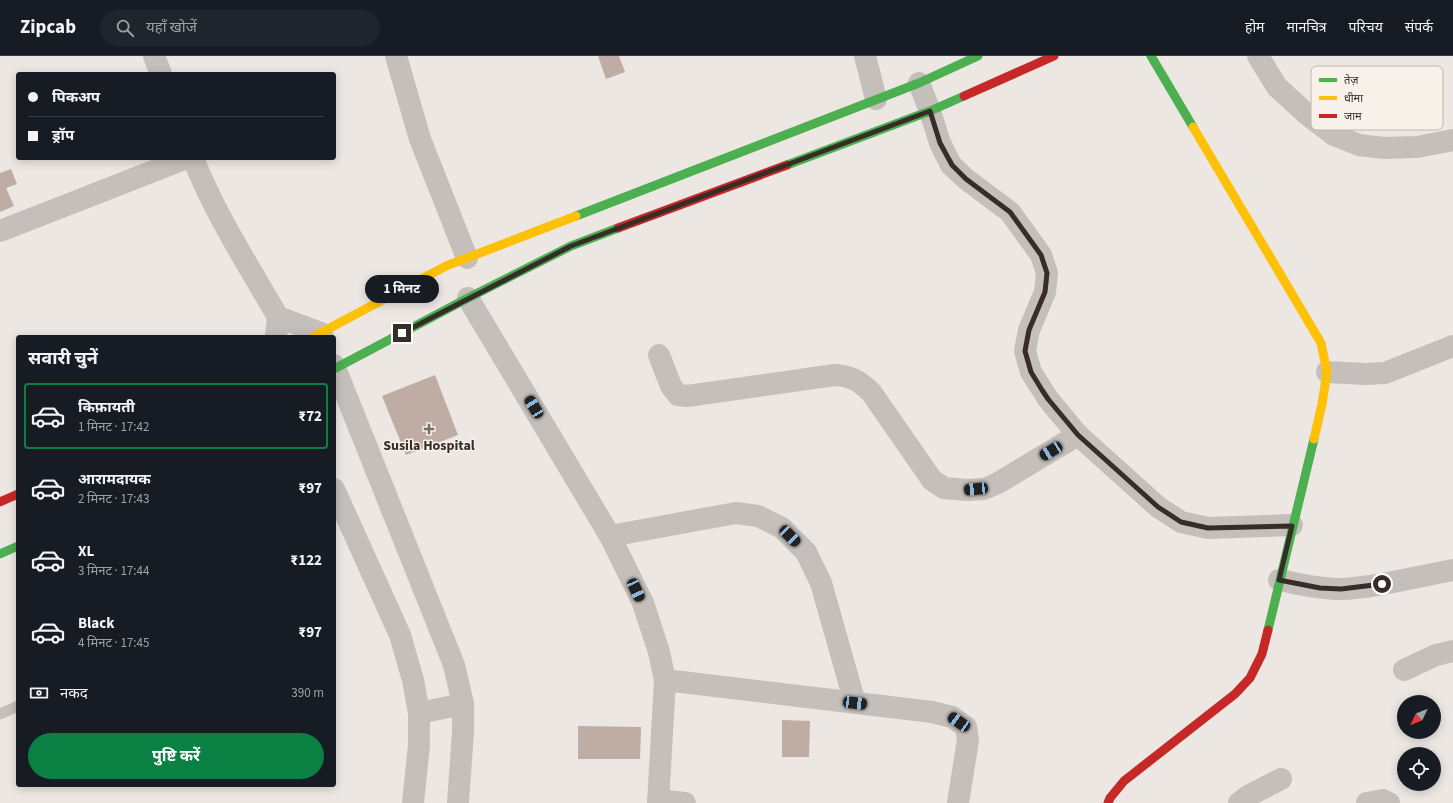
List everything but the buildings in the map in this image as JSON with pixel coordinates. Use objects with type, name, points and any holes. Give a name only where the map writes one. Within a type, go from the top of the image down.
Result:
[{"type":"main road","points":[[321,335],[446,266],[919,83],[978,56]]},
{"type":"main road","points":[[336,366],[571,246],[930,111],[1054,56]]},
{"type":"main road","points":[[1108,803],[1110,798],[1124,781],[1235,694],[1250,678],[1262,654],[1322,404],[1327,372],[1321,343],[1151,56]]},
{"type":"main road","points":[[0,502],[16,495]]},
{"type":"main road","points":[[0,554],[16,547]]},
{"type":"street","points":[[154,56],[160,72]]},
{"type":"street","points":[[396,56],[420,139],[467,258]]},
{"type":"street","points":[[865,56],[876,99]]},
{"type":"street","points":[[1258,56],[1277,87],[1311,118]]},
{"type":"street","points":[[919,83],[940,143],[952,165],[966,179],[1010,212],[1041,255],[1047,273],[1045,292],[1029,330],[1025,351],[1034,377],[1048,399],[1078,435],[1158,507],[1181,522],[1208,528],[1292,526]]},
{"type":"street","points":[[1327,130],[1334,135],[1359,145],[1384,148],[1417,146],[1453,140]]},
{"type":"street","points":[[0,231],[182,160]]},
{"type":"street","points":[[194,160],[204,186],[277,327],[314,335]]},
{"type":"street","points":[[468,298],[610,536],[643,603],[659,652],[665,680],[658,801],[684,803]]},
{"type":"street","points":[[1327,372],[1366,374],[1385,373],[1453,346]]},
{"type":"street","points":[[659,355],[671,386],[678,395],[687,396],[835,375],[847,376],[860,382],[871,392],[932,480],[944,488],[967,490],[984,489],[998,483],[1078,435]]},
{"type":"street","points":[[336,372],[454,665],[463,704],[463,732],[458,803]]},
{"type":"street","points":[[336,493],[400,635],[413,680],[418,713],[418,745],[413,803]]},
{"type":"street","points":[[610,536],[736,513],[758,516],[782,528],[806,552],[821,583],[855,703]]},
{"type":"street","points":[[1279,580],[1320,588],[1341,589],[1367,586],[1453,570]]},
{"type":"street","points":[[1404,670],[1436,654],[1453,651]]},
{"type":"street","points":[[665,680],[932,712],[952,717],[966,727],[968,740],[958,803]]},
{"type":"street","points":[[418,713],[463,704]]},
{"type":"street","points":[[1239,803],[1248,796],[1281,779]]},
{"type":"street","points":[[1367,803],[1382,800],[1389,803]]},
{"type":"lane","points":[[0,714],[16,707]]},
{"type":"traffic: fast","points":[[576,216],[919,83],[978,56]]},
{"type":"traffic: fast","points":[[1151,56],[1193,127]]},
{"type":"traffic: fast","points":[[787,165],[930,111],[964,96]]},
{"type":"traffic: fast","points":[[336,368],[468,298],[571,246],[618,228]]},
{"type":"traffic: fast","points":[[1268,630],[1314,439]]},
{"type":"traffic: fast","points":[[0,554],[16,547]]},
{"type":"traffic: slow","points":[[1193,127],[1321,343],[1327,372],[1314,439]]},
{"type":"traffic: slow","points":[[317,335],[446,266],[576,216]]},
{"type":"traffic: jam","points":[[964,96],[1054,56]]},
{"type":"traffic: jam","points":[[618,228],[787,165]]},
{"type":"traffic: jam","points":[[0,502],[16,495]]},
{"type":"traffic: jam","points":[[1108,803],[1110,798],[1124,781],[1235,694],[1250,678],[1262,654],[1268,630]]},
{"type":"place","name":"Susila Hospital","points":[[429,429]]},
{"type":"route","points":[[402,333],[571,246],[930,111],[940,143],[952,165],[966,179],[988,194],[1010,212],[1041,255],[1047,273],[1045,292],[1029,330],[1025,351],[1031,372],[1042,390],[1078,435],[1158,507],[1181,522],[1208,528],[1292,526],[1279,580],[1320,588],[1341,589],[1382,584]]}]
